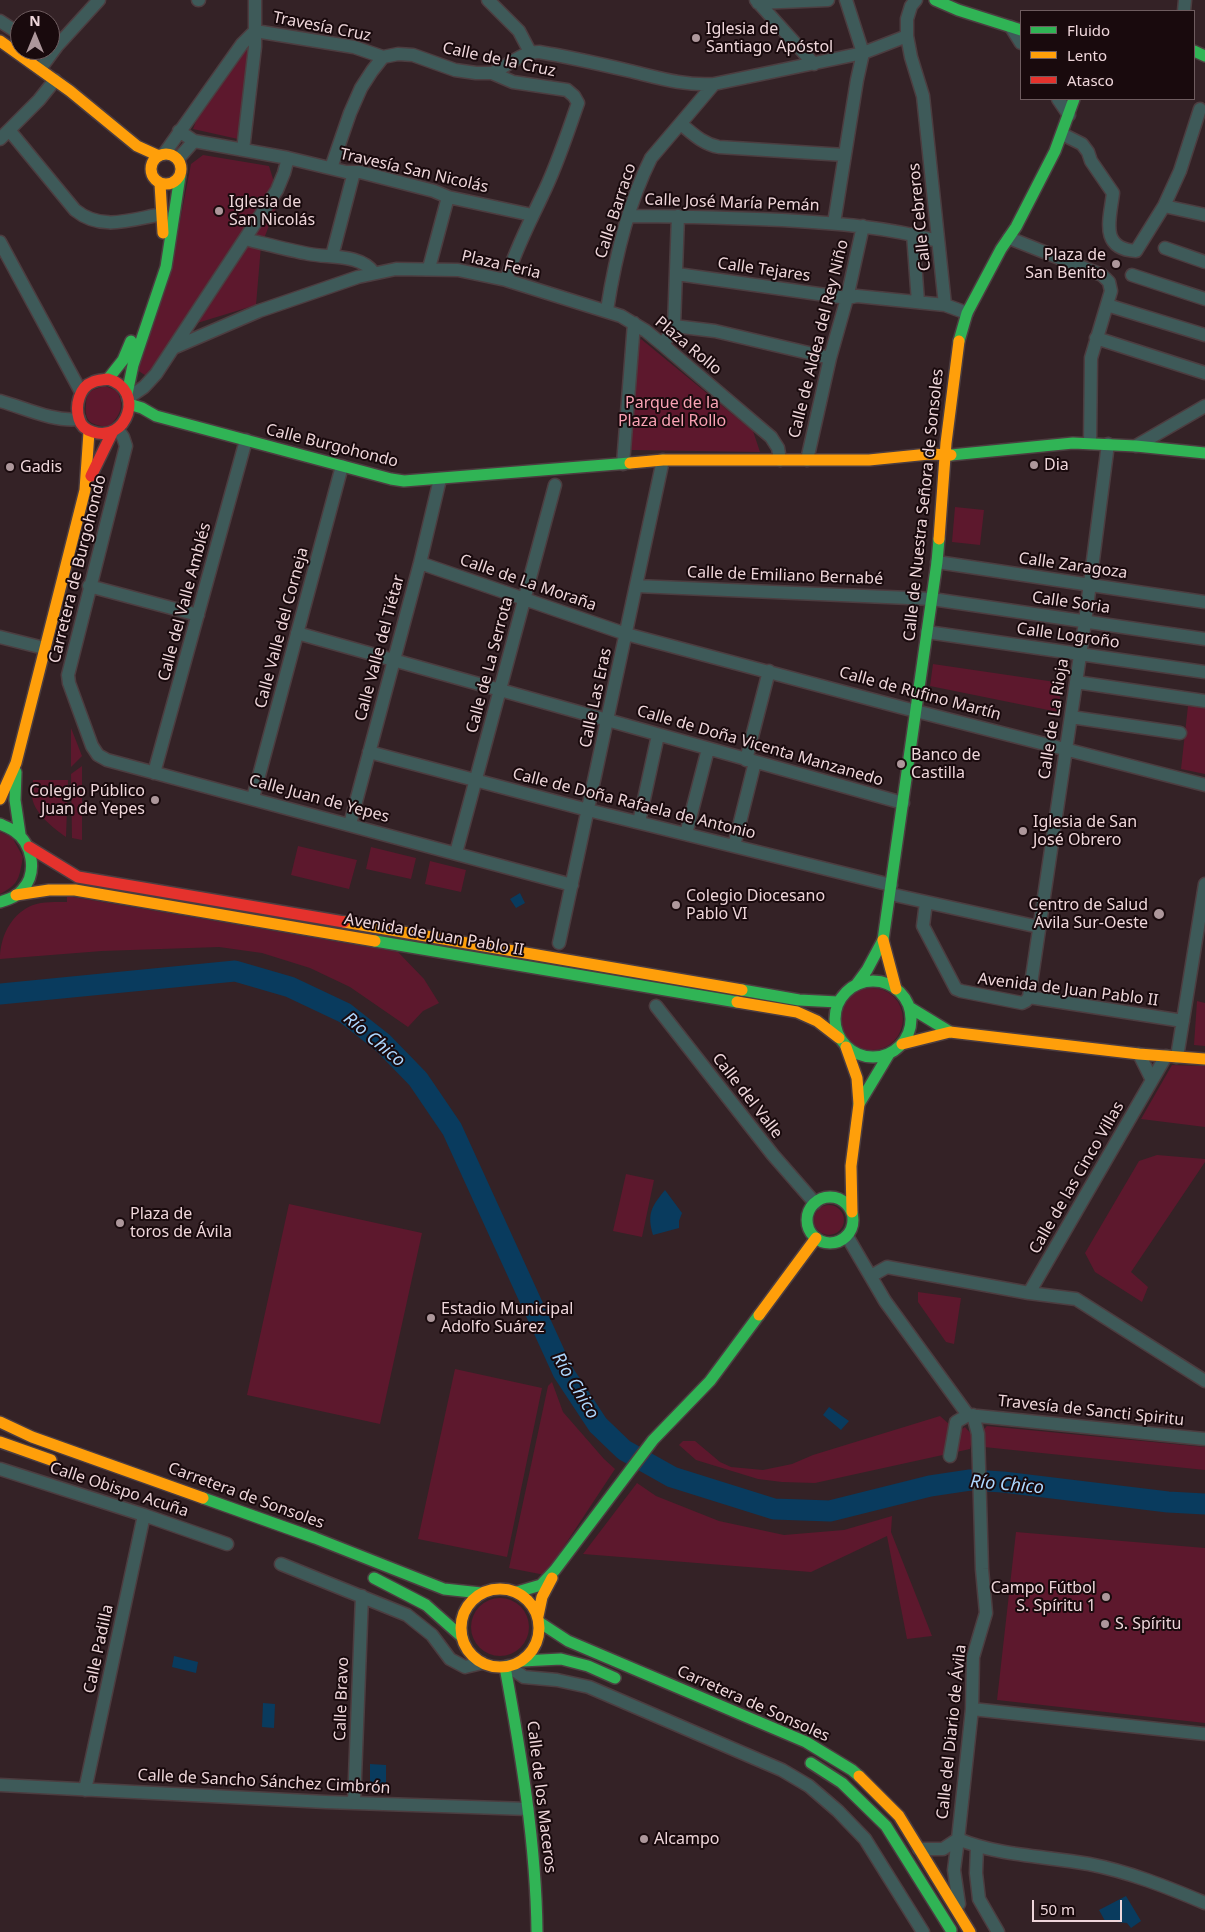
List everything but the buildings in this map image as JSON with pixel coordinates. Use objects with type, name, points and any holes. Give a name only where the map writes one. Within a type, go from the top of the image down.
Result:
[{"type":"main road","points":[[935,0],[1016,29]]},
{"type":"main road","points":[[0,41],[55,80],[137,146],[161,155],[171,155],[178,159],[181,167],[166,267],[133,365],[126,419],[115,432],[100,435],[90,432],[82,426],[79,419],[78,406],[81,392],[91,382],[108,379],[120,383],[128,399]]},
{"type":"main road","name":"Calle de Nuestra Señora de Sonsoles","points":[[896,989],[887,959],[884,940],[937,562],[945,455],[959,337],[967,313],[1009,238],[1062,134],[1074,100]]},
{"type":"main road","points":[[137,146],[150,167],[154,180],[160,184],[168,184],[175,182],[180,176]]},
{"type":"main road","points":[[150,167],[154,160],[161,155]]},
{"type":"main road","points":[[108,379],[123,360],[129,346],[153,278],[161,248],[163,214],[160,184]]},
{"type":"main road","name":"Calle Burgohondo","points":[[128,399],[156,416],[404,481],[623,464]]},
{"type":"main road","name":"Calle Burgohondo","points":[[126,419],[156,416]]},
{"type":"main road","name":"Carretera de Burgohondo","points":[[0,799],[16,763],[85,490],[90,432]]},
{"type":"main road","name":"Carretera de Burgohondo","points":[[85,490],[115,432]]},
{"type":"main road","points":[[623,464],[662,460],[869,460],[1090,443],[1205,454]]},
{"type":"main road","name":"Carretera de Burgohondo","points":[[16,763],[15,800],[20,834]]},
{"type":"main road","points":[[0,824],[10,827],[20,834],[29,847],[32,860],[31,874],[25,886],[1,914]]},
{"type":"main road","name":"Avenida de Juan Pablo II","points":[[29,847],[78,876],[799,1000],[838,1002]]},
{"type":"main road","name":"Avenida de Juan Pablo II","points":[[0,902],[15,896],[49,890],[75,890],[797,1012],[817,1021],[839,1038]]},
{"type":"main road","name":"Calle de Nuestra Señora de Sonsoles","points":[[856,985],[884,940]]},
{"type":"main road","points":[[851,1166],[837,1189],[820,1199],[810,1208],[807,1221],[808,1227],[816,1238],[821,1241],[835,1242],[847,1236],[853,1225],[851,1166],[859,1104],[857,1078],[846,1047],[839,1038],[835,1026],[834,1014],[838,1002],[846,992],[856,985],[870,981],[884,982],[896,989],[904,997],[909,1007],[911,1020],[902,1044]]},
{"type":"main road","points":[[909,1007],[950,1032]]},
{"type":"main road","points":[[859,1104],[889,1054],[902,1044],[950,1032],[1139,1054],[1205,1059]]},
{"type":"main road","points":[[846,1047],[859,1055],[874,1057],[889,1054]]},
{"type":"main road","points":[[837,1189],[852,1212]]},
{"type":"main road","points":[[517,1592],[541,1585],[555,1570],[653,1440],[710,1381],[816,1238]]},
{"type":"main road","name":"Carretera de Sonsoles","points":[[0,1422],[32,1437],[315,1538],[395,1572],[444,1589],[482,1593]]},
{"type":"main road","points":[[0,1442],[65,1465]]},
{"type":"main road","points":[[522,1661],[533,1650],[539,1637],[542,1597],[555,1570]]},
{"type":"main road","points":[[361,1573],[395,1587],[433,1610],[451,1630],[462,1637]]},
{"type":"main road","points":[[539,1619],[530,1602],[517,1592],[498,1588],[482,1593],[471,1601],[464,1612],[461,1624],[465,1647],[482,1663],[494,1667],[507,1667],[522,1661],[561,1659],[588,1666],[625,1682]]},
{"type":"main road","name":"Carretera de Sonsoles","points":[[539,1619],[568,1641],[806,1742],[852,1770],[899,1816],[970,1932]]},
{"type":"main road","name":"Calle de los Maceros","points":[[507,1667],[528,1809],[541,1932]]},
{"type":"main road","name":"Carretera de Sonsoles","points":[[798,1755],[842,1783],[886,1826],[952,1932]]},
{"type":"street","points":[[60,39],[100,0]]},
{"type":"street","points":[[243,150],[255,48],[255,0]]},
{"type":"street","points":[[488,0],[519,31],[530,52]]},
{"type":"street","points":[[757,2],[828,0]]},
{"type":"street","points":[[834,223],[863,53],[846,0]]},
{"type":"street","name":"Calle Cebreros","points":[[916,0],[911,6],[907,19],[907,36],[911,57],[923,96],[945,305]]},
{"type":"street","points":[[757,2],[814,64]]},
{"type":"street","points":[[161,155],[242,44],[255,31]]},
{"type":"street","name":"Travesía Cruz","points":[[255,31],[354,47],[383,57]]},
{"type":"street","points":[[492,73],[530,52],[553,54],[680,83],[714,84],[863,53],[907,36]]},
{"type":"street","name":"Calle de la Cruz","points":[[383,57],[398,54],[413,55],[455,70],[492,73],[513,82],[567,90],[574,96],[578,103],[552,174],[532,215]]},
{"type":"street","points":[[331,168],[350,113],[361,88],[383,57]]},
{"type":"street","points":[[40,69],[44,60]]},
{"type":"street","points":[[55,80],[39,100],[5,134],[75,210],[86,219],[113,223],[163,214]]},
{"type":"street","name":"Calle Barraco","points":[[607,310],[615,262],[645,170],[651,158],[714,84]]},
{"type":"street","points":[[1059,100],[1069,115]]},
{"type":"street","points":[[1062,134],[1082,144],[1113,193],[1110,240],[1115,245],[1129,251],[1136,251],[1164,206],[1180,171],[1200,109]]},
{"type":"street","points":[[681,124],[709,145],[718,147],[845,155]]},
{"type":"street","points":[[178,159],[194,141],[179,131]]},
{"type":"street","name":"Travesía San Nicolás","points":[[194,141],[360,172],[434,191],[448,197],[532,215]]},
{"type":"street","points":[[128,399],[144,387],[156,374],[281,182],[288,158]]},
{"type":"street","points":[[332,256],[354,172]]},
{"type":"street","points":[[429,268],[448,197]]},
{"type":"street","points":[[1164,206],[1205,215]]},
{"type":"street","points":[[506,280],[521,238],[532,215]]},
{"type":"street","name":"Calle José María Pemán","points":[[629,216],[678,216],[834,223],[913,234],[938,241]]},
{"type":"street","points":[[663,344],[674,326],[678,216]]},
{"type":"street","name":"Calle de Aldea del Rey Niño","points":[[807,460],[863,226]]},
{"type":"street","points":[[913,234],[918,302]]},
{"type":"street","points":[[245,238],[311,255],[332,256],[363,263],[370,266],[374,273]]},
{"type":"street","points":[[1009,238],[1102,275],[1109,282],[1111,291],[1091,358],[1090,443]]},
{"type":"street","points":[[0,242],[81,392]]},
{"type":"street","points":[[1165,248],[1205,262]]},
{"type":"street","name":"Plaza Feria","points":[[173,348],[282,302],[374,273],[396,269],[429,268],[458,270],[506,280],[607,310],[634,323]]},
{"type":"street","name":"Calle Tejares","points":[[677,274],[847,298],[857,296],[945,305],[967,313]]},
{"type":"street","points":[[1132,275],[1205,299]]},
{"type":"street","points":[[1107,305],[1205,335]]},
{"type":"street","name":"Plaza Rollo","points":[[634,323],[663,344],[770,437],[778,448],[780,460]]},
{"type":"street","name":"Plaza Rollo","points":[[623,464],[634,323]]},
{"type":"street","points":[[674,326],[715,331],[830,358]]},
{"type":"street","points":[[1096,338],[1205,373]]},
{"type":"street","points":[[0,401],[57,418],[79,419]]},
{"type":"street","points":[[1136,446],[1205,406]]},
{"type":"street","name":"Carretera de Burgohondo","points":[[81,717],[68,675],[126,446],[123,437],[115,432]]},
{"type":"street","name":"Calle del Valle Amblés","points":[[154,773],[246,440]]},
{"type":"street","name":"Calle de La Rioja","points":[[1029,998],[1085,622],[1108,444]]},
{"type":"street","name":"Calle Las Eras","points":[[560,943],[662,460]]},
{"type":"street","name":"Calle Valle del Corneja","points":[[253,798],[342,466]]},
{"type":"street","name":"Calle Valle del Tiétar","points":[[350,824],[420,563],[440,479]]},
{"type":"street","name":"Calle de La Serrota","points":[[456,853],[555,485]]},
{"type":"street","name":"Calle Zaragoza","points":[[937,562],[1205,602]]},
{"type":"street","name":"Calle de La Moraña","points":[[420,563],[626,634]]},
{"type":"street","points":[[89,586],[198,615]]},
{"type":"street","name":"Calle de Emiliano Bernabé","points":[[636,586],[932,599]]},
{"type":"street","name":"Calle Soria","points":[[932,599],[1205,639]]},
{"type":"street","name":"Calle Logroño","points":[[927,632],[1205,672]]},
{"type":"street","name":"Calle de Doña Vicenta Manzanedo","points":[[297,633],[903,803]]},
{"type":"street","name":"Calle de Rufino Martín","points":[[626,634],[1205,785]]},
{"type":"street","points":[[0,637],[44,648]]},
{"type":"street","points":[[734,846],[769,671]]},
{"type":"street","points":[[1076,682],[1205,701]]},
{"type":"street","name":"Calle Juan de Yepes","points":[[81,717],[92,746],[98,755],[107,760],[572,885]]},
{"type":"street","points":[[1071,717],[1180,734]]},
{"type":"street","points":[[639,822],[658,735]]},
{"type":"street","points":[[686,834],[708,749]]},
{"type":"street","name":"Calle de Doña Rafaela de Antonio","points":[[368,752],[734,846],[891,889],[926,902],[1040,927]]},
{"type":"street","points":[[1172,1057],[1183,1021],[1205,884]]},
{"type":"street","name":"Avenida de Juan Pablo II","points":[[926,902],[923,926],[956,989],[961,992],[1022,1003],[1029,998],[1183,1021]]},
{"type":"street","name":"Calle del Valle","points":[[656,1006],[773,1156],[815,1203]]},
{"type":"street","points":[[1139,1054],[1152,1080]]},
{"type":"street","name":"Calle de las Cinco Villas","points":[[1029,1293],[1152,1080],[1172,1057]]},
{"type":"street","points":[[847,1236],[886,1301],[970,1415],[956,1422],[950,1456]]},
{"type":"street","points":[[871,1276],[887,1267],[1029,1293],[1076,1299],[1205,1381]]},
{"type":"street","name":"Calle del Diario de Ávila","points":[[962,1918],[954,1870],[972,1709],[973,1657],[986,1613],[982,1569],[978,1434],[970,1415]]},
{"type":"street","name":"Travesía de Sancti Spiritu","points":[[970,1415],[1205,1439]]},
{"type":"street","name":"Calle Obispo Acuña","points":[[0,1469],[227,1544]]},
{"type":"street","name":"Calle Padilla","points":[[85,1790],[144,1515]]},
{"type":"street","points":[[281,1564],[407,1615],[432,1635],[450,1658],[465,1668],[482,1663]]},
{"type":"street","name":"Calle Bravo","points":[[354,1803],[362,1596]]},
{"type":"street","points":[[507,1667],[524,1677],[557,1680],[589,1687],[782,1770],[809,1786],[838,1811],[865,1839],[923,1932]]},
{"type":"street","points":[[972,1709],[1205,1734]]},
{"type":"street","name":"Calle de Sancho Sánchez Cimbrón","points":[[0,1784],[354,1803],[528,1809]]},
{"type":"street","name":"Calle del Diario de Ávila","points":[[919,1849],[943,1849],[958,1839]]},
{"type":"street","name":"Calle del Diario de Ávila","points":[[958,1839],[977,1847],[1090,1864],[1146,1878],[1205,1903]]},
{"type":"street","points":[[977,1847],[976,1873],[979,1899],[998,1932]]},
{"type":"green space","points":[[250,44],[238,139],[193,129],[200,111]]},
{"type":"green space","points":[[203,155],[269,166],[274,182],[148,377],[137,370],[170,273],[191,164]]},
{"type":"green space","points":[[284,188],[261,246],[256,305],[194,324]]},
{"type":"green space","name":"Parque de la Plaza del Rollo","points":[[641,339],[753,431],[760,452],[631,450],[637,343]]},
{"type":"green space","points":[[105,386],[117,391],[121,402],[120,411],[109,427],[90,422],[86,415],[86,399],[89,393]]},
{"type":"green space","points":[[955,507],[984,510],[980,545],[952,542]]},
{"type":"green space","points":[[933,664],[1062,683],[1058,712],[930,686]]},
{"type":"green space","points":[[1188,706],[1205,708],[1205,774],[1181,769]]},
{"type":"green space","points":[[71,728],[82,756],[71,767]]},
{"type":"green space","points":[[82,766],[82,840],[72,838],[71,774]]},
{"type":"green space","points":[[33,780],[68,780],[66,837],[50,824],[36,808],[32,796]]},
{"type":"green space","points":[[0,832],[12,837],[23,857],[18,879],[11,887],[0,894]]},
{"type":"green space","points":[[298,846],[357,860],[349,889],[291,875]]},
{"type":"green space","points":[[371,847],[416,858],[411,879],[366,869]]},
{"type":"green space","points":[[430,861],[466,870],[461,892],[425,884]]},
{"type":"green space","points":[[67,896],[398,952],[424,979],[439,1003],[423,1011],[408,1027],[350,987],[310,968],[262,953],[219,947],[102,951],[0,959],[3,938],[19,914],[29,906],[45,902],[67,902]]},
{"type":"green space","points":[[872,988],[884,990],[894,997],[901,1007],[903,1019],[901,1031],[894,1041],[884,1048],[872,1050],[860,1048],[850,1041],[843,1031],[841,1019],[843,1007],[850,997],[860,990]]},
{"type":"green space","points":[[1197,1001],[1205,1003],[1205,1046],[1194,1045]]},
{"type":"green space","points":[[1172,1065],[1205,1066],[1205,1127],[1141,1119]]},
{"type":"green space","points":[[1157,1155],[1205,1159],[1205,1162],[1131,1272],[1148,1287],[1142,1302],[1095,1272],[1085,1253],[1139,1161]]},
{"type":"green space","points":[[626,1174],[654,1180],[642,1237],[613,1231]]},
{"type":"green space","points":[[289,1204],[422,1233],[380,1424],[247,1395]]},
{"type":"green space","points":[[829,1205],[840,1209],[844,1220],[840,1231],[829,1235],[818,1231],[814,1220],[818,1209]]},
{"type":"green space","points":[[918,1292],[961,1298],[954,1344],[946,1342],[918,1302]]},
{"type":"green space","points":[[455,1369],[542,1388],[507,1557],[418,1539]]},
{"type":"green space","points":[[552,1382],[563,1412],[615,1469],[545,1575],[509,1568],[548,1386]]},
{"type":"green space","points":[[940,1416],[958,1432],[965,1427],[973,1436],[970,1449],[815,1483],[758,1479],[696,1460],[679,1445],[683,1441],[695,1441],[720,1462],[731,1467],[763,1470],[792,1464],[813,1455]]},
{"type":"green space","points":[[987,1426],[1205,1447],[1205,1470],[984,1447],[984,1429]]},
{"type":"green space","points":[[637,1483],[656,1496],[719,1521],[784,1535],[844,1530],[892,1516],[891,1532],[932,1636],[907,1639],[887,1536],[811,1572],[583,1554]]},
{"type":"green space","name":"S. Spíritu","points":[[1016,1532],[1205,1548],[1205,1723],[997,1700]]},
{"type":"green space","points":[[500,1598],[511,1600],[524,1611],[529,1627],[527,1638],[516,1651],[500,1656],[489,1654],[476,1643],[471,1627],[473,1616],[484,1603]]},
{"type":"water","points":[[520,893],[525,903],[516,908],[510,899]]},
{"type":"water","points":[[665,1190],[682,1213],[679,1228],[653,1235],[650,1216],[653,1206]]},
{"type":"water","points":[[829,1407],[849,1421],[841,1430],[823,1415]]},
{"type":"water","points":[[174,1656],[198,1662],[196,1673],[172,1667]]},
{"type":"water","points":[[263,1703],[275,1704],[274,1728],[262,1727]]},
{"type":"water","points":[[370,1764],[386,1765],[386,1791],[370,1790]]},
{"type":"water","points":[[1126,1896],[1141,1921],[1131,1928],[1127,1923],[1105,1921],[1099,1910]]},
{"type":"waterway","name":"Río Chico","points":[[0,994],[235,971],[290,987],[345,1013],[383,1043],[418,1079],[452,1129],[563,1372],[598,1425],[624,1450],[672,1477],[774,1509],[830,1511],[930,1486],[970,1480],[1003,1482],[1168,1502],[1205,1504]]},
{"type":"traffic: fast","points":[[935,0],[958,10],[1020,30]]},
{"type":"traffic: fast","points":[[1195,51],[1205,56]]},
{"type":"traffic: fast","points":[[959,341],[967,313],[1001,249],[1016,227],[1055,151],[1074,100]]},
{"type":"traffic: fast","points":[[127,394],[133,365],[166,267],[180,176]]},
{"type":"traffic: fast","points":[[108,379],[123,360],[131,341]]},
{"type":"traffic: fast","points":[[129,404],[142,408],[156,416],[404,481],[630,463]]},
{"type":"traffic: fast","points":[[951,455],[1073,443],[1136,446],[1205,453]]},
{"type":"traffic: fast","points":[[856,985],[867,970],[883,940],[939,539]]},
{"type":"traffic: fast","points":[[16,772],[15,800],[20,834]]},
{"type":"traffic: fast","points":[[0,824],[20,836],[29,850],[31,858],[28,882],[21,892],[0,902]]},
{"type":"traffic: fast","points":[[375,941],[737,1002]]},
{"type":"traffic: fast","points":[[873,981],[888,984],[900,992],[908,1004],[911,1019],[908,1034],[900,1046],[888,1054],[873,1057],[858,1054],[846,1046],[838,1034],[835,1019],[838,1004],[846,992],[858,984],[873,981]]},
{"type":"traffic: fast","points":[[742,990],[799,1000],[838,1002]]},
{"type":"traffic: fast","points":[[909,1007],[950,1032]]},
{"type":"traffic: fast","points":[[859,1104],[889,1054]]},
{"type":"traffic: fast","points":[[830,1197],[843,1201],[849,1207],[853,1220],[849,1233],[843,1239],[830,1243],[817,1239],[811,1233],[807,1220],[811,1207],[817,1201],[830,1197]]},
{"type":"traffic: fast","points":[[517,1592],[541,1585],[555,1570],[653,1440],[710,1381],[759,1315]]},
{"type":"traffic: fast","points":[[203,1498],[315,1538],[444,1589],[481,1593]]},
{"type":"traffic: fast","points":[[374,1578],[426,1605],[462,1637]]},
{"type":"traffic: fast","points":[[539,1622],[568,1641],[806,1742],[859,1776]]},
{"type":"traffic: fast","points":[[522,1661],[561,1659],[588,1666],[615,1678]]},
{"type":"traffic: fast","points":[[505,1667],[531,1832],[537,1932]]},
{"type":"traffic: fast","points":[[811,1763],[842,1783],[886,1826],[951,1930]]},
{"type":"traffic: slow","points":[[0,41],[70,91],[137,146],[159,156]]},
{"type":"traffic: slow","points":[[166,154],[177,158],[181,169],[177,180],[166,184],[155,180],[151,169],[155,158],[166,154]]},
{"type":"traffic: slow","points":[[160,184],[163,233]]},
{"type":"traffic: slow","points":[[939,539],[946,443],[959,341]]},
{"type":"traffic: slow","points":[[0,799],[16,763],[85,490],[89,432]]},
{"type":"traffic: slow","points":[[630,463],[663,460],[869,460],[929,454],[951,455]]},
{"type":"traffic: slow","points":[[16,895],[49,890],[75,890],[375,941]]},
{"type":"traffic: slow","points":[[344,922],[742,990]]},
{"type":"traffic: slow","points":[[883,940],[896,989]]},
{"type":"traffic: slow","points":[[737,1002],[797,1012],[817,1021],[839,1038]]},
{"type":"traffic: slow","points":[[902,1044],[950,1032],[1139,1054],[1205,1059]]},
{"type":"traffic: slow","points":[[846,1047],[857,1078],[859,1104],[851,1166],[852,1212]]},
{"type":"traffic: slow","points":[[759,1315],[816,1238]]},
{"type":"traffic: slow","points":[[0,1422],[32,1437],[203,1498]]},
{"type":"traffic: slow","points":[[0,1442],[51,1460]]},
{"type":"traffic: slow","points":[[538,1616],[542,1597],[552,1578]]},
{"type":"traffic: slow","points":[[492,1589],[508,1589],[522,1595],[533,1606],[539,1620],[539,1628],[539,1636],[533,1650],[522,1661],[508,1667],[492,1667],[478,1661],[467,1650],[461,1636],[461,1620],[467,1606],[478,1595],[492,1589]]},
{"type":"traffic: slow","points":[[859,1776],[899,1816],[970,1932]]},
{"type":"traffic: jam","points":[[108,379],[120,385],[126,393],[129,404],[127,414],[123,423],[115,430],[105,433],[93,432],[84,427],[80,421],[78,414],[79,398],[81,392],[88,384],[108,379]]},
{"type":"traffic: jam","points":[[91,476],[112,433]]},
{"type":"traffic: jam","points":[[29,847],[78,877],[344,922]]},
{"type":"place","name":"Iglesia de Santiago Apóstol","points":[[696,38]]},
{"type":"place","name":"Iglesia de San Nicolás","points":[[219,211]]},
{"type":"place","name":"Plaza de San Benito","points":[[1116,264]]},
{"type":"place","name":"Dia","points":[[1034,465]]},
{"type":"place","name":"Gadis","points":[[10,467]]},
{"type":"place","name":"Banco de Castilla","points":[[901,764]]},
{"type":"place","name":"Colegio Público Juan de Yepes","points":[[155,800]]},
{"type":"place","name":"Iglesia de San José Obrero","points":[[1023,831]]},
{"type":"place","name":"Colegio Diocesano Pablo VI","points":[[676,905]]},
{"type":"place","name":"Centro de Salud Ávila Sur-Oeste","points":[[1159,914]]},
{"type":"place","name":"Plaza de toros de Ávila","points":[[120,1223]]},
{"type":"place","name":"Estadio Municipal Adolfo Suárez","points":[[431,1318]]},
{"type":"place","name":"Campo Fútbol S. Spíritu 1","points":[[1106,1597]]},
{"type":"place","name":"S. Spíritu","points":[[1105,1624]]},
{"type":"place","name":"Alcampo","points":[[644,1839]]}]
